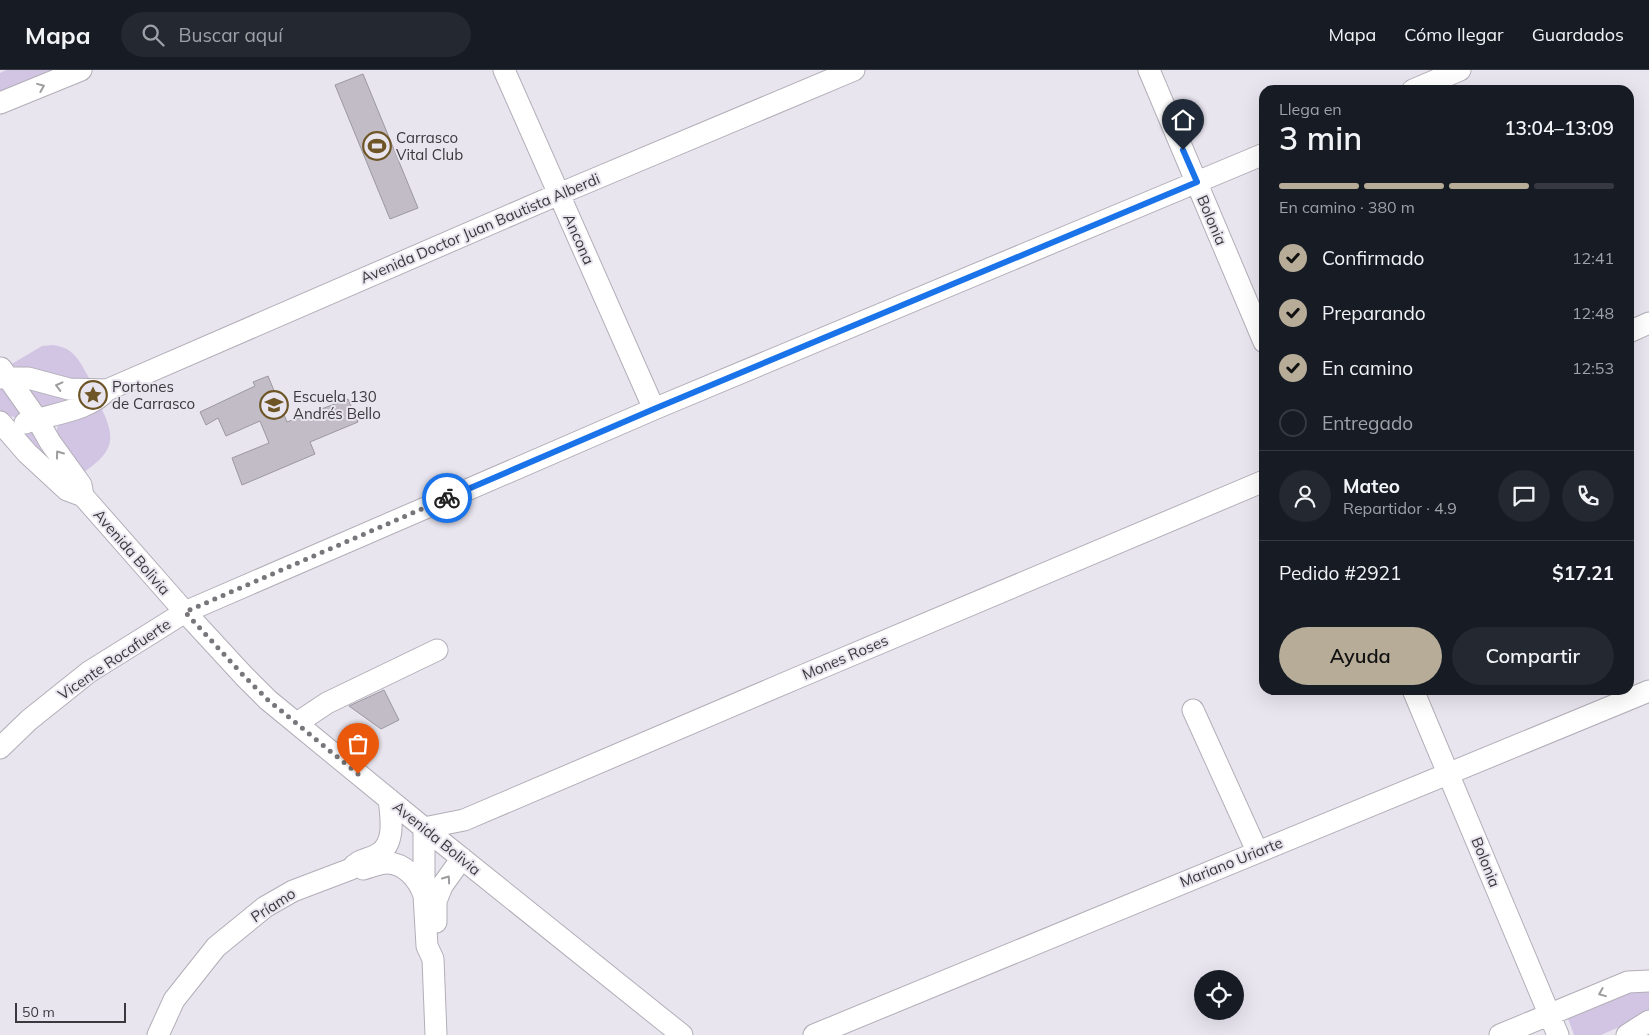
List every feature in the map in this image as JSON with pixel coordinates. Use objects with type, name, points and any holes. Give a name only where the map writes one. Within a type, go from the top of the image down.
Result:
[{"type":"street","points":[[0,103],[81,70]]},
{"type":"street","name":"Ancona","points":[[504,70],[654,409]]},
{"type":"street","name":"Avenida Doctor Juan Bautista Alberdi","points":[[2,374],[28,378],[69,389],[107,390],[559,194],[854,70]]},
{"type":"street","name":"Bolonia","points":[[1149,70],[1259,330]]},
{"type":"street","points":[[1425,85],[1460,70]]},
{"type":"street","name":"Vicente Rocafuerte","points":[[0,748],[36,714],[89,672],[185,612],[654,409],[1259,156]]},
{"type":"street","points":[[1634,330],[1649,323]]},
{"type":"street","name":"Avenida Bolivia","points":[[2,374],[37,419],[50,442],[81,485],[83,496]]},
{"type":"street","name":"Avenida Doctor Juan Bautista Alberdi","points":[[2,428],[76,409],[102,396],[107,390]]},
{"type":"street","name":"Avenida Bolivia","points":[[2,428],[67,490],[83,496],[185,612],[268,700],[682,1035]]},
{"type":"street","name":"Mones Roses","points":[[424,828],[464,820],[1259,483]]},
{"type":"street","points":[[297,723],[327,703],[437,650]]},
{"type":"street","name":"Mariano Uriarte","points":[[814,1035],[1649,691]]},
{"type":"street","name":"Bolonia","points":[[1415,695],[1558,1035]]},
{"type":"street","points":[[1193,710],[1257,851]]},
{"type":"street","name":"Príamo","points":[[158,1035],[174,1000],[216,947],[265,907],[293,891],[351,869],[355,862],[379,853],[386,845],[390,835],[389,799]]},
{"type":"street","points":[[424,828],[424,895],[427,946],[433,959]]},
{"type":"street","points":[[436,1035],[433,959],[437,946],[436,901],[442,886],[462,858]]},
{"type":"street","points":[[351,869],[359,870],[386,863],[398,864],[412,874],[424,895]]},
{"type":"street","points":[[1500,1035],[1628,982],[1649,981]]},
{"type":"street","points":[[1627,1035],[1649,1021]]},
{"type":"shaded area","points":[[6,70],[55,70],[0,92],[0,73]]},
{"type":"shaded area","points":[[53,345],[67,349],[72,353],[80,362],[91,381],[82,384],[10,365],[42,346]]},
{"type":"shaded area","points":[[26,385],[71,398],[72,401],[40,411]]},
{"type":"shaded area","points":[[0,387],[5,390],[20,412],[16,417],[0,413]]},
{"type":"shaded area","points":[[100,405],[109,427],[110,444],[101,458],[83,473],[57,436],[57,428],[61,422]]},
{"type":"shaded area","points":[[33,431],[51,455],[50,461],[23,435]]},
{"type":"shaded area","points":[[1649,984],[1649,1010],[1637,1019],[1601,1035],[1574,1035],[1567,1016]]},
{"type":"building","name":"Carrasco Vital Club","points":[[363,74],[418,208],[390,219],[335,85]]},
{"type":"building","points":[[268,376],[287,422],[348,399],[358,422],[310,442],[315,454],[242,485],[232,458],[269,443],[260,421],[226,436],[218,418],[206,425],[200,412],[255,386],[253,382]]},
{"type":"building","points":[[384,690],[399,720],[381,729],[349,706]]},
{"type":"way so far","points":[[358,774],[268,700],[185,612],[447,498]]},
{"type":"place","name":"Carrasco Vital Club","points":[[377,146]]},
{"type":"place","name":"Portones de Carrasco","points":[[93,395]]},
{"type":"place","name":"Escuela 130 Andrés Bello","points":[[274,405]]},
{"type":"route","points":[[447,498],[654,409],[1197,182],[1183,150]]}]
